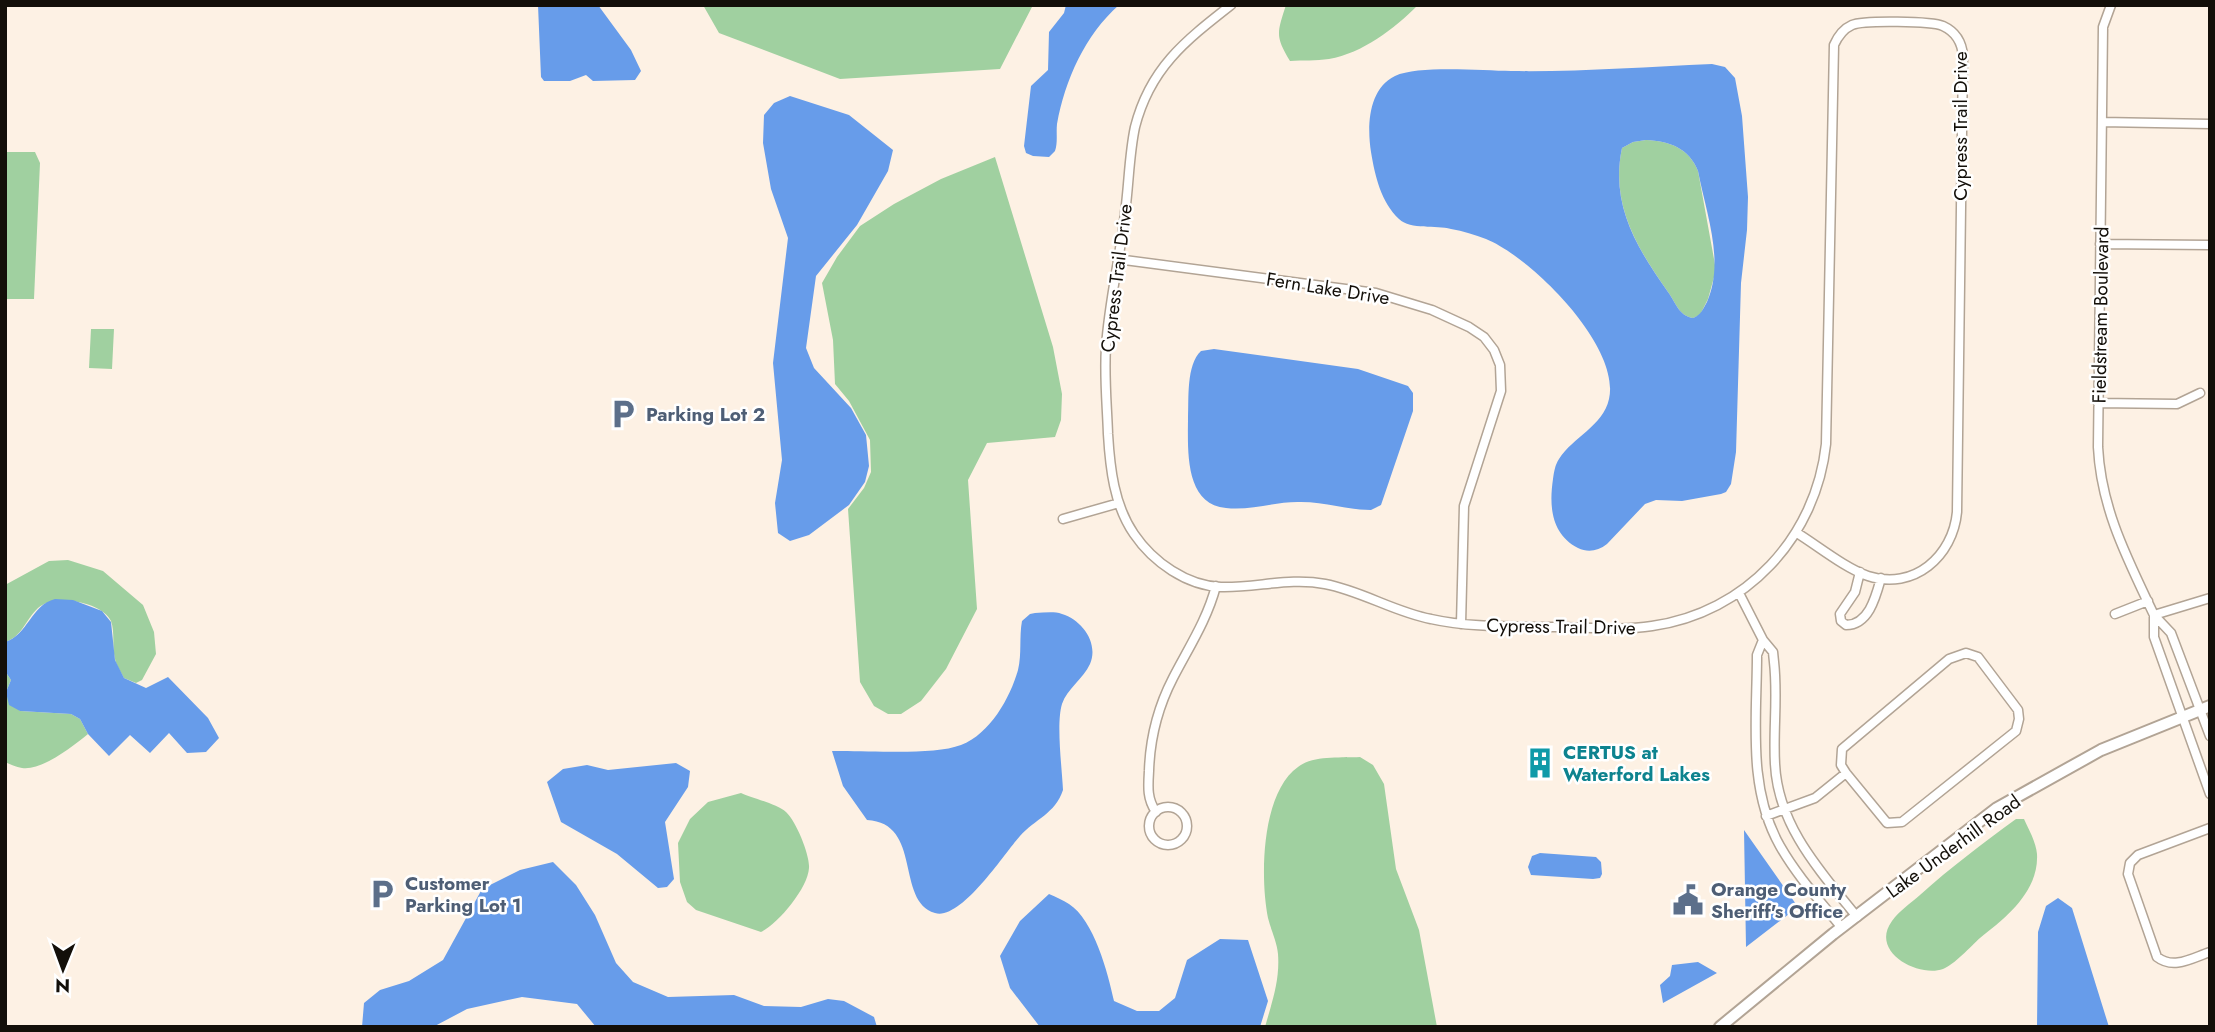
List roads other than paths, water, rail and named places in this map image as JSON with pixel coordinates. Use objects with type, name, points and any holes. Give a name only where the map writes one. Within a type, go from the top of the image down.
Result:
[{"type":"street","name":"Cypress Trail Drive","points":[[1231,5],[1171,56],[1153,80],[1144,97],[1132,140],[1105,364],[1110,458],[1119,503],[1133,533],[1159,562],[1181,575],[1216,586],[1293,581],[1319,583],[1349,590],[1406,613],[1461,624],[1649,627],[1702,613],[1739,593],[1774,562],[1797,533],[1817,490],[1826,444],[1833,48],[1844,30],[1861,22],[1939,24],[1955,35],[1962,51],[1956,519],[1949,544],[1933,563],[1912,575],[1881,578],[1860,572],[1797,533]]},
{"type":"street","name":"Fieldstream Boulevard","points":[[2111,5],[2103,27],[2099,466],[2107,507],[2120,543],[2154,615],[2171,633],[2205,707],[2210,736]]},
{"type":"street","points":[[2102,122],[2210,124]]},
{"type":"street","points":[[2100,244],[2210,246]]},
{"type":"street","name":"Fern Lake Drive","points":[[1117,259],[1364,291],[1432,310],[1484,337],[1494,350],[1500,365],[1502,391],[1464,506],[1461,624]]},
{"type":"street","points":[[2098,403],[2176,404],[2200,393]]},
{"type":"street","points":[[1063,519],[1119,503]]},
{"type":"street","points":[[1860,572],[1855,593],[1840,614],[1841,621],[1846,625],[1857,623],[1868,611],[1881,578]]},
{"type":"street","points":[[1156,812],[1151,805],[1148,790],[1150,757],[1157,720],[1172,680],[1206,619],[1216,586]]},
{"type":"street","points":[[1739,593],[1773,654],[1775,765],[1784,810],[1806,853],[1857,917]]},
{"type":"street","points":[[2154,615],[2210,598]]},
{"type":"street","points":[[2115,614],[2148,601]]},
{"type":"street","name":"Fieldstream Boulevard","points":[[2154,615],[2154,637],[2210,794]]},
{"type":"street","points":[[1763,640],[1758,653],[1756,767],[1766,816],[1787,858],[1842,928]]},
{"type":"street","points":[[1966,653],[1978,657],[2018,710],[2018,726],[2011,736],[1902,822],[1887,823],[1846,773],[1841,765],[1842,749],[1949,659],[1966,653]]},
{"type":"street","points":[[1757,704],[1775,704]]},
{"type":"street","name":"Lake Underhill Road","points":[[1720,1027],[1997,808],[2101,750],[2205,707]]},
{"type":"street","points":[[1766,816],[1815,798],[1846,773]]},
{"type":"street","points":[[1169,808],[1183,815],[1187,830],[1178,842],[1163,844],[1154,838],[1150,823],[1156,812],[1169,808]]},
{"type":"street","points":[[2210,828],[2138,855],[2132,860],[2127,874],[2157,957],[2166,963],[2175,964],[2210,952]]},
{"type":"water","points":[[538,5],[598,5],[631,50],[641,71],[635,80],[593,81],[586,75],[570,81],[544,81],[541,77]]},
{"type":"water","points":[[1066,5],[1119,5],[1096,30],[1078,59],[1061,107],[1055,151],[1049,157],[1033,156],[1026,153],[1024,146],[1031,86],[1048,70],[1049,32],[1064,13]]},
{"type":"water","points":[[1712,64],[1725,67],[1735,78],[1742,116],[1748,197],[1741,283],[1736,452],[1731,484],[1726,492],[1721,494],[1682,501],[1656,500],[1645,504],[1607,544],[1597,550],[1585,550],[1569,542],[1557,527],[1552,509],[1552,489],[1559,459],[1601,417],[1606,408],[1609,378],[1601,354],[1569,306],[1526,264],[1505,249],[1464,232],[1410,225],[1399,219],[1383,197],[1375,170],[1370,142],[1371,110],[1374,99],[1386,82],[1395,76],[1419,71],[1561,71]],"holes":[[[1654,141],[1677,147],[1694,163],[1709,220],[1714,254],[1712,286],[1703,309],[1693,318],[1684,315],[1678,308],[1646,259],[1623,207],[1619,169],[1622,148],[1633,142]]]},
{"type":"water","points":[[790,96],[849,115],[893,150],[888,171],[857,225],[816,276],[806,348],[814,368],[851,408],[866,435],[869,466],[865,482],[849,505],[809,535],[790,541],[778,533],[775,503],[782,460],[773,363],[788,238],[771,189],[763,143],[764,115],[774,103]]},
{"type":"water","points":[[1214,349],[1358,369],[1408,386],[1413,393],[1413,411],[1381,505],[1371,510],[1292,502],[1235,509],[1212,504],[1202,497],[1191,473],[1189,459],[1189,383],[1196,357],[1201,351]]},
{"type":"water","points":[[55,599],[73,600],[102,611],[111,622],[115,660],[124,678],[146,688],[168,677],[208,718],[219,738],[206,752],[187,753],[169,733],[150,753],[130,735],[109,756],[88,734],[80,719],[71,714],[20,711],[9,705],[6,692],[11,680],[5,671],[5,642],[19,633],[40,607]]},
{"type":"water","points":[[1035,613],[1062,614],[1076,621],[1087,633],[1092,648],[1090,664],[1068,694],[1060,713],[1063,790],[1050,811],[1020,836],[969,897],[945,913],[935,913],[923,906],[915,894],[903,848],[896,834],[884,824],[867,820],[843,786],[832,751],[933,750],[961,745],[971,740],[990,724],[1010,692],[1019,664],[1022,621]]},
{"type":"water","points":[[676,763],[690,771],[688,787],[665,822],[674,879],[667,887],[658,888],[617,854],[561,822],[547,782],[563,769],[587,765],[608,770]]},
{"type":"water","points":[[1744,830],[1798,907],[1746,947]]},
{"type":"water","points":[[1540,853],[1596,857],[1601,862],[1602,874],[1600,878],[1593,879],[1531,875],[1528,867],[1532,856]]},
{"type":"water","points":[[553,862],[576,885],[595,915],[616,963],[633,982],[668,997],[734,995],[764,1006],[801,1007],[828,999],[844,1001],[874,1017],[877,1027],[596,1027],[577,1004],[522,997],[467,1009],[433,1027],[362,1027],[364,1003],[380,990],[409,981],[443,960],[482,889],[520,870]]},
{"type":"water","points":[[1049,894],[1069,904],[1086,922],[1104,962],[1114,1001],[1137,1011],[1159,1011],[1175,998],[1187,960],[1220,939],[1248,940],[1268,1001],[1260,1027],[1040,1027],[1010,988],[1000,956],[1020,921]]},
{"type":"water","points":[[2058,898],[2072,908],[2109,1027],[2037,1027],[2038,932],[2046,906]]},
{"type":"water","points":[[1698,962],[1717,973],[1663,1003],[1660,985],[1670,976],[1672,965]]},
{"type":"place","name":"Parking Lot 2","points":[[623,414]]},
{"type":"place","name":"CERTUS at Waterford Lakes","points":[[1540,763]]},
{"type":"place","name":"Customer Parking Lot 1","points":[[382,894]]},
{"type":"place","name":"Orange County Sheriff's Office","points":[[1688,900]]}]
